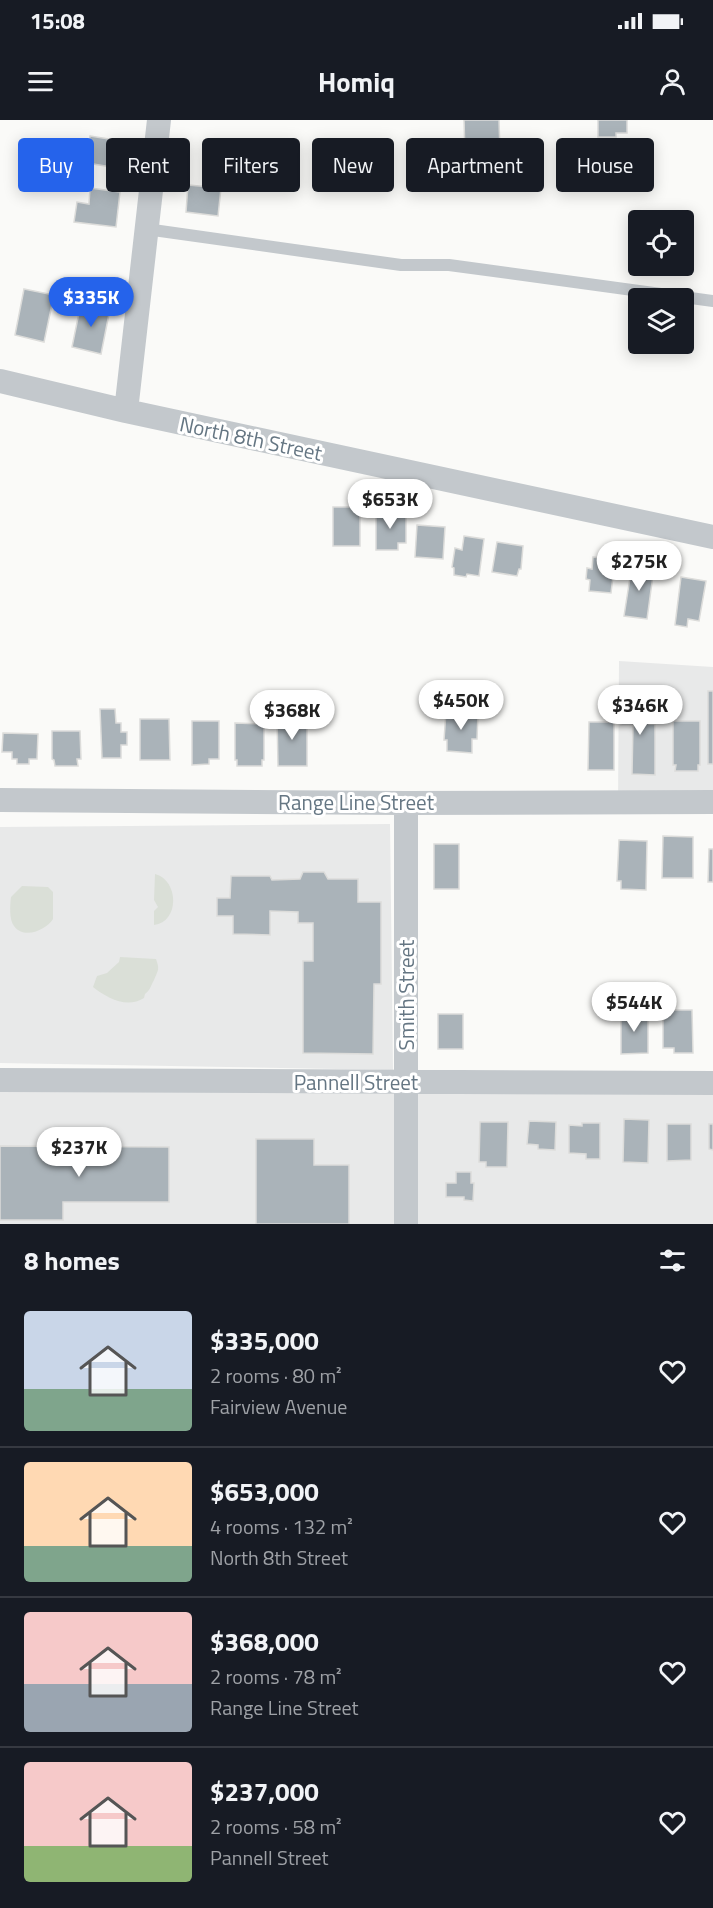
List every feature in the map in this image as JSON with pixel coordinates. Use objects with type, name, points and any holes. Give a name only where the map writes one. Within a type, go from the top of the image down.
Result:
[{"type":"street","points":[[126,411],[159,120]]},
{"type":"street","name":"North 8th Street","points":[[0,381],[126,411],[713,537]]},
{"type":"street","name":"Range Line Street","points":[[0,800],[406,803],[713,802]]},
{"type":"street","name":"Smith Street","points":[[406,803],[406,1224]]},
{"type":"street","name":"Pannell Street","points":[[0,1080],[713,1083]]},
{"type":"lane","points":[[147,229],[401,265],[449,265],[713,301]]},
{"type":"shaded area","points":[[619,661],[713,667],[713,805],[618,805]]},
{"type":"shaded area","points":[[390,824],[393,1070],[0,1063],[0,827]]},
{"type":"shaded area","points":[[155,874],[169,884],[173,901],[168,917],[154,925],[154,911],[158,907],[154,900]]},
{"type":"shaded area","points":[[22,886],[48,887],[53,892],[53,919],[45,927],[35,932],[18,930],[11,920],[11,897]]},
{"type":"shaded area","points":[[120,957],[156,959],[157,972],[144,998],[138,1001],[117,1001],[93,987],[97,976],[107,973],[119,962]]},
{"type":"shaded area","points":[[0,1083],[713,1093],[713,1224],[0,1224]]},
{"type":"building","points":[[464,120],[499,120],[500,138],[465,138]]},
{"type":"building","points":[[598,120],[627,120],[627,133],[616,133],[616,137],[598,137]]},
{"type":"building","points":[[90,136],[106,139],[106,166],[94,164],[94,138],[90,138]]},
{"type":"building","points":[[190,185],[202,186],[202,192],[221,192],[218,216],[186,212]]},
{"type":"building","points":[[94,189],[106,192],[120,192],[116,227],[74,222],[77,202],[89,204],[90,192],[94,192]]},
{"type":"building","points":[[24,289],[54,295],[44,342],[15,335]]},
{"type":"building","points":[[81,303],[110,309],[101,354],[72,347]]},
{"type":"building","points":[[333,507],[360,507],[360,546],[333,546]]},
{"type":"building","points":[[376,511],[406,511],[406,543],[398,543],[398,550],[376,550]]},
{"type":"building","points":[[417,525],[445,527],[443,559],[415,557]]},
{"type":"building","points":[[464,536],[484,539],[479,576],[454,575],[452,567],[455,548],[462,550]]},
{"type":"building","points":[[497,542],[523,546],[521,569],[517,576],[492,572]]},
{"type":"building","points":[[593,557],[615,560],[611,593],[589,591],[590,580],[586,579],[587,568],[592,569]]},
{"type":"building","points":[[632,565],[654,568],[647,619],[624,616]]},
{"type":"building","points":[[681,577],[706,581],[699,621],[688,619],[687,627],[675,625]]},
{"type":"building","points":[[708,691],[713,691],[713,764],[708,764]]},
{"type":"building","points":[[621,700],[650,701],[649,724],[655,724],[655,775],[632,774],[633,725],[621,725]]},
{"type":"building","points":[[100,709],[115,709],[116,723],[121,723],[121,732],[127,732],[127,745],[121,745],[121,758],[102,758]]},
{"type":"building","points":[[446,712],[478,713],[477,739],[472,739],[472,753],[447,751],[447,740],[444,740]]},
{"type":"building","points":[[307,716],[307,766],[278,766],[277,717]]},
{"type":"building","points":[[140,719],[169,719],[170,760],[140,760]]},
{"type":"building","points":[[192,721],[219,721],[219,759],[209,759],[209,764],[192,765]]},
{"type":"building","points":[[673,721],[700,721],[698,771],[675,771]]},
{"type":"building","points":[[589,722],[614,722],[614,770],[588,770]]},
{"type":"building","points":[[235,723],[264,724],[262,766],[237,766]]},
{"type":"building","points":[[52,731],[80,731],[81,759],[77,759],[78,766],[55,766],[52,759]]},
{"type":"building","points":[[3,733],[38,734],[37,759],[29,759],[29,764],[17,764],[17,759],[12,759],[12,752],[2,752]]},
{"type":"building","points":[[663,836],[693,837],[693,878],[662,878]]},
{"type":"building","points":[[619,840],[647,841],[646,890],[621,889],[621,881],[617,881]]},
{"type":"building","points":[[434,844],[459,844],[459,889],[434,889]]},
{"type":"building","points":[[709,849],[713,849],[713,882],[708,882]]},
{"type":"building","points":[[303,872],[324,872],[328,879],[358,879],[358,902],[381,902],[381,984],[374,984],[373,1054],[303,1053],[303,961],[313,961],[313,923],[298,923],[298,912],[270,911],[270,935],[233,934],[233,916],[217,916],[217,898],[230,898],[231,876],[270,876],[272,880],[300,879]]},
{"type":"building","points":[[663,1010],[692,1010],[693,1053],[674,1053],[674,1048],[663,1048]]},
{"type":"building","points":[[648,1012],[648,1053],[621,1054],[621,1013]]},
{"type":"building","points":[[438,1014],[463,1014],[463,1049],[438,1049]]},
{"type":"building","points":[[624,1119],[649,1120],[648,1163],[623,1162]]},
{"type":"building","points":[[529,1121],[556,1122],[555,1150],[538,1149],[538,1145],[527,1144]]},
{"type":"building","points":[[480,1122],[508,1122],[507,1167],[486,1167],[486,1162],[479,1162]]},
{"type":"building","points":[[582,1123],[600,1123],[600,1159],[586,1159],[586,1154],[569,1153],[569,1125],[582,1126]]},
{"type":"building","points":[[667,1124],[691,1124],[691,1160],[667,1161]]},
{"type":"building","points":[[709,1124],[713,1124],[713,1150],[709,1149]]},
{"type":"building","points":[[256,1139],[314,1139],[314,1165],[349,1165],[349,1224],[256,1224]]},
{"type":"building","points":[[0,1146],[169,1147],[169,1202],[63,1202],[63,1220],[0,1220]]},
{"type":"building","points":[[456,1172],[471,1172],[471,1183],[474,1183],[473,1201],[464,1200],[464,1197],[446,1197],[446,1183],[456,1183]]}]
